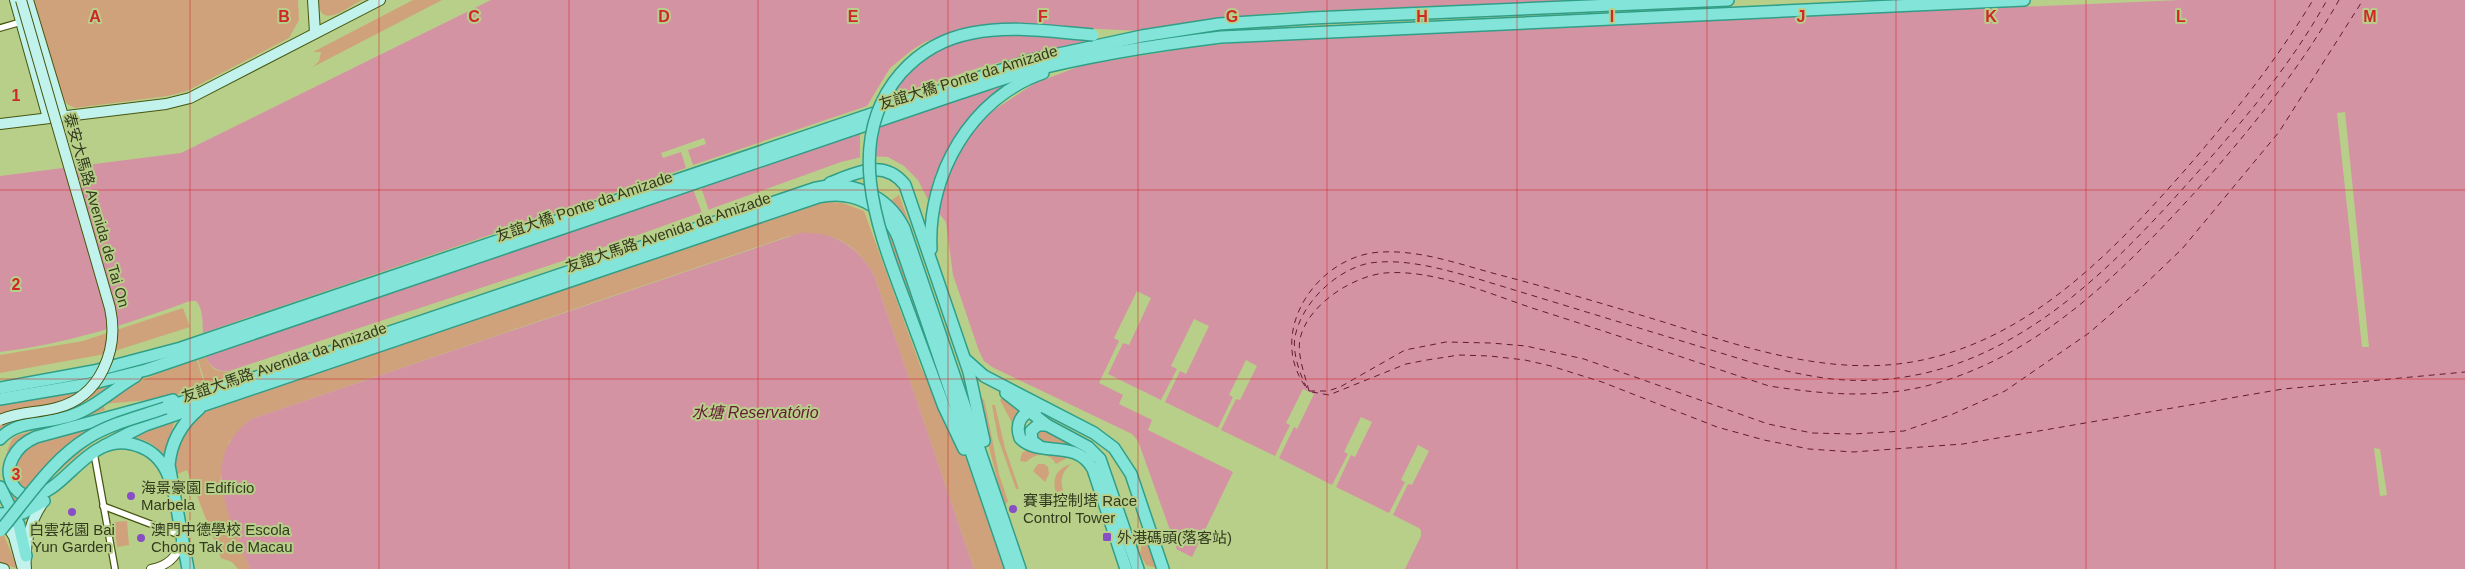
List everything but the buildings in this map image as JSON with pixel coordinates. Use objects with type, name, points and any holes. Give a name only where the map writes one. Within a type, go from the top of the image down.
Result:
[{"type":"main road","points":[[15,0],[48,118]]},
{"type":"main road","name":"泰安大馬路 Avenida de Tai On","points":[[0,420],[17,414],[56,408],[80,398],[102,372],[108,358],[113,337],[110,308],[21,0]]},
{"type":"main road","points":[[28,0],[62,116]]},
{"type":"main road","points":[[313,0],[315,33]]},
{"type":"main road","points":[[0,124],[166,104],[190,98],[380,0]]},
{"type":"main road","name":"友誼大橋 Ponte da Amizade","points":[[196,348],[1031,60],[1142,36],[1219,24],[1311,18],[1728,0]]},
{"type":"main road","name":"友誼大橋 Ponte da Amizade","points":[[196,348],[960,93],[1025,72],[1083,58],[1142,47],[1239,36],[2024,0]]},
{"type":"main road","points":[[991,496],[944,407],[878,225],[872,197],[869,163],[871,139],[877,115],[890,87],[902,72],[916,59],[937,45],[955,37],[979,31],[1015,29],[1112,37],[1142,36]]},
{"type":"main road","points":[[932,264],[930,234],[934,199],[939,182],[953,151],[974,122],[999,98],[1025,81],[1083,58]]},
{"type":"main road","points":[[816,188],[868,169],[880,169],[892,173],[908,191],[969,372],[991,496]]},
{"type":"main road","name":"友誼大馬路 Avenida da Amizade","points":[[1011,569],[991,496],[901,222],[884,203],[868,192],[842,186],[816,188],[213,397],[145,425],[93,452],[59,481],[33,496],[18,491],[10,481],[8,473],[9,465],[15,452],[22,444],[36,437],[162,402],[213,397],[818,197],[841,195],[858,198],[874,206],[896,232],[991,496],[1020,569]]},
{"type":"main road","points":[[0,439],[10,431],[24,425],[55,420],[79,413],[146,370],[196,348]]},
{"type":"main road","points":[[0,388],[94,371],[196,348]]},
{"type":"main road","points":[[962,352],[971,366],[1029,412],[1047,425],[1082,442],[1100,459],[1138,569]]},
{"type":"main road","points":[[0,399],[94,383],[146,370]]},
{"type":"main road","points":[[989,379],[1088,430],[1109,444],[1125,462],[1163,569]]},
{"type":"main road","points":[[0,531],[54,466],[80,442],[111,426],[164,408],[213,397]]},
{"type":"main road","points":[[188,569],[170,480],[170,454],[178,434],[195,413],[213,397]]},
{"type":"main road","points":[[1050,412],[1029,412],[1020,420],[1019,435],[1025,442],[1072,452],[1088,461],[1093,469],[1126,569]]},
{"type":"main road","points":[[1039,446],[1032,441],[1031,432],[1038,425],[1047,425]]},
{"type":"main road","points":[[104,446],[128,443],[144,448],[162,464],[170,480]]},
{"type":"main road","points":[[24,569],[30,530],[44,501],[59,481]]},
{"type":"main road","points":[[0,487],[22,535],[26,556]]},
{"type":"main road","points":[[0,514],[14,515],[30,510],[44,501]]},
{"type":"main road","points":[[0,514],[14,537],[24,569]]},
{"type":"main road","points":[[0,568],[4,569]]},
{"type":"street","points":[[0,28],[21,22]]},
{"type":"street","points":[[93,452],[115,569]]},
{"type":"street","points":[[104,506],[182,536],[176,556],[168,563],[154,568]]},
{"type":"street","points":[[154,568],[171,569]]},
{"type":"shaded area","points":[[31,0],[298,0],[299,20],[289,38],[187,91],[168,96],[75,108],[67,104],[62,97]]},
{"type":"shaded area","points":[[318,0],[362,0],[342,12],[329,16],[323,14]]},
{"type":"shaded area","points":[[413,0],[442,0],[313,67],[319,61],[321,52],[313,52]]},
{"type":"shaded area","points":[[899,195],[915,239],[887,203]]},
{"type":"shaded area","points":[[828,202],[843,203],[864,211],[921,368],[966,459],[1005,569],[974,569],[874,275],[858,253],[849,245],[828,236],[803,234],[789,236],[251,419],[229,442],[220,482],[250,569],[238,569],[232,562],[221,558],[187,470],[175,475],[174,467],[179,436],[205,410],[807,206]]},
{"type":"shaded area","points":[[879,221],[886,225],[898,247],[947,392],[942,392]]},
{"type":"shaded area","points":[[183,308],[190,327],[105,354],[0,373],[0,355],[83,341]]},
{"type":"shaded area","points":[[206,357],[208,363],[218,371],[238,371],[241,377],[207,388],[198,360]]},
{"type":"shaded area","points":[[197,360],[205,387],[160,399],[103,404],[125,389],[148,378]]},
{"type":"shaded area","points":[[108,387],[70,411],[14,422],[2,430],[0,428],[0,403]]},
{"type":"shaded area","points":[[975,391],[984,400],[999,474],[1008,501],[1004,507]]},
{"type":"shaded area","points":[[1005,396],[1022,411],[1015,423],[1017,445],[1011,421],[1000,400]]},
{"type":"shaded area","points":[[103,404],[105,410],[23,438],[6,458],[9,446],[16,436]]},
{"type":"shaded area","points":[[992,405],[995,405],[1005,448],[1019,489],[1016,489],[998,438]]},
{"type":"shaded area","points":[[176,417],[164,456],[148,442],[138,438],[126,437]]},
{"type":"shaded area","points":[[146,419],[95,440],[39,488],[28,491],[18,486],[13,466],[27,444],[102,423]]},
{"type":"shaded area","points":[[1042,428],[1076,444],[1098,462],[1134,569],[1131,569],[1082,450],[1072,446],[1040,442],[1035,432]]},
{"type":"shaded area","points":[[1029,449],[1071,456],[1056,464],[1046,455],[1038,455],[1026,462],[1020,461],[1022,453]]},
{"type":"shaded area","points":[[6,458],[6,476],[4,475],[4,463]]},
{"type":"shaded area","points":[[1038,464],[1044,464],[1048,467],[1049,474],[1045,482],[1033,471]]},
{"type":"shaded area","points":[[1071,464],[1062,476],[1063,490],[1056,493],[1056,475]]},
{"type":"shaded area","points":[[6,476],[39,500],[20,511],[10,493]]},
{"type":"shaded area","points":[[127,521],[129,545],[117,547],[114,522]]},
{"type":"shaded area","points":[[0,526],[18,569],[0,562]]},
{"type":"shaded area","points":[[1148,530],[1160,569],[1146,565],[1140,554],[1143,533]]},
{"type":"water","points":[[491,0],[2465,0],[2465,569],[1184,569],[1138,441],[1132,434],[992,367],[984,361],[953,275],[946,222],[928,200],[918,180],[904,166],[888,157],[866,156],[841,162],[596,250],[229,371],[217,369],[209,363],[203,342],[200,308],[196,301],[190,301],[143,318],[73,338],[0,352],[0,176],[181,153]]},
{"type":"water","name":"水塘 Reservatório","points":[[800,233],[823,235],[843,242],[860,256],[874,275],[974,569],[250,569],[227,510],[223,491],[222,471],[225,453],[234,435],[251,419]]},
{"type":"pier","points":[[1596,0],[2181,0],[1272,39],[1195,47],[1083,65],[1035,83],[988,114],[963,142],[932,210],[927,203],[935,175],[955,136],[982,106],[1012,82],[878,127],[866,159],[860,160],[860,133],[701,187],[709,211],[702,213],[693,189],[204,354],[200,334],[686,168],[681,152],[663,158],[661,153],[704,138],[706,144],[688,150],[693,165],[867,106],[890,68],[925,42],[961,29],[998,24],[1141,31],[1285,12]],"holes":[[[988,35],[1033,35],[1091,40],[981,67],[893,96],[905,77],[922,60],[949,45]]]},
{"type":"pier","points":[[2345,112],[2369,347],[2362,347],[2337,113]]},
{"type":"pier","points":[[1137,291],[1151,298],[1129,345],[1123,343],[1108,374],[1161,400],[1177,369],[1171,366],[1194,319],[1209,326],[1186,374],[1180,371],[1165,402],[1218,428],[1233,397],[1229,395],[1246,360],[1257,366],[1240,400],[1236,399],[1221,430],[1275,456],[1290,425],[1286,423],[1303,389],[1314,394],[1297,429],[1294,427],[1279,458],[1332,485],[1348,454],[1344,452],[1361,417],[1372,422],[1355,457],[1351,455],[1336,487],[1389,513],[1405,482],[1401,480],[1418,445],[1429,451],[1412,485],[1408,484],[1393,515],[1419,528],[1421,531],[1421,536],[1405,569],[1184,569],[1176,549],[1192,557],[1233,472],[1148,430],[1152,420],[1119,404],[1123,395],[1099,383],[1119,341],[1114,338]]},
{"type":"pier","points":[[2374,448],[2380,449],[2387,495],[2380,496]]},
{"type":"ferry route","points":[[1305,386],[1295,364],[1292,342],[1296,320],[1305,299],[1320,281],[1338,266],[1359,256],[1382,252],[1411,253],[1454,262],[1597,302],[1760,351],[1829,364],[1865,366],[1900,364],[1935,357],[1973,344],[2008,327],[2042,306],[2074,282],[2132,228],[2185,170],[2236,109],[2284,45],[2313,0]]},
{"type":"ferry route","points":[[1307,388],[1297,363],[1294,343],[1299,324],[1305,312],[1322,290],[1345,272],[1370,263],[1383,262],[1410,263],[1450,271],[1757,364],[1822,378],[1887,379],[1939,369],[1987,351],[2032,326],[2074,295],[2114,260],[2152,222],[2245,118],[2297,49],[2327,0]]},
{"type":"ferry route","points":[[1309,391],[1299,345],[1304,327],[1312,315],[1333,294],[1359,280],[1385,273],[1422,275],[1460,283],[1769,386],[1828,393],[1887,393],[1926,386],[1967,373],[2005,355],[2041,333],[2108,281],[2139,251],[2197,190],[2255,122],[2291,75],[2339,0]]},
{"type":"ferry route","points":[[1309,391],[1328,391],[1340,387],[1405,350],[1446,342],[1491,343],[1526,346],[1584,359],[1768,424],[1812,433],[1853,434],[1904,431],[1953,414],[2005,391],[2089,333],[2182,249],[2279,132],[2363,0]]},
{"type":"ferry route","points":[[1312,392],[1329,395],[1406,364],[1459,355],[1490,356],[1525,360],[1551,366],[1602,382],[1717,427],[1764,440],[1809,449],[1853,452],[1963,444],[2283,389],[2465,372]]},
{"type":"place","name":"海景豪園 Edifício Marbela","points":[[131,496]]},
{"type":"place","name":"賽事控制塔 Race Control Tower","points":[[1013,509]]},
{"type":"place","name":"白雲花園 Bai Yun Garden","points":[[72,512]]},
{"type":"place","name":"外港碼頭(落客站)","points":[[1107,537]]},
{"type":"place","name":"澳門中德學校 Escola Chong Tak de Macau","points":[[141,538]]}]
